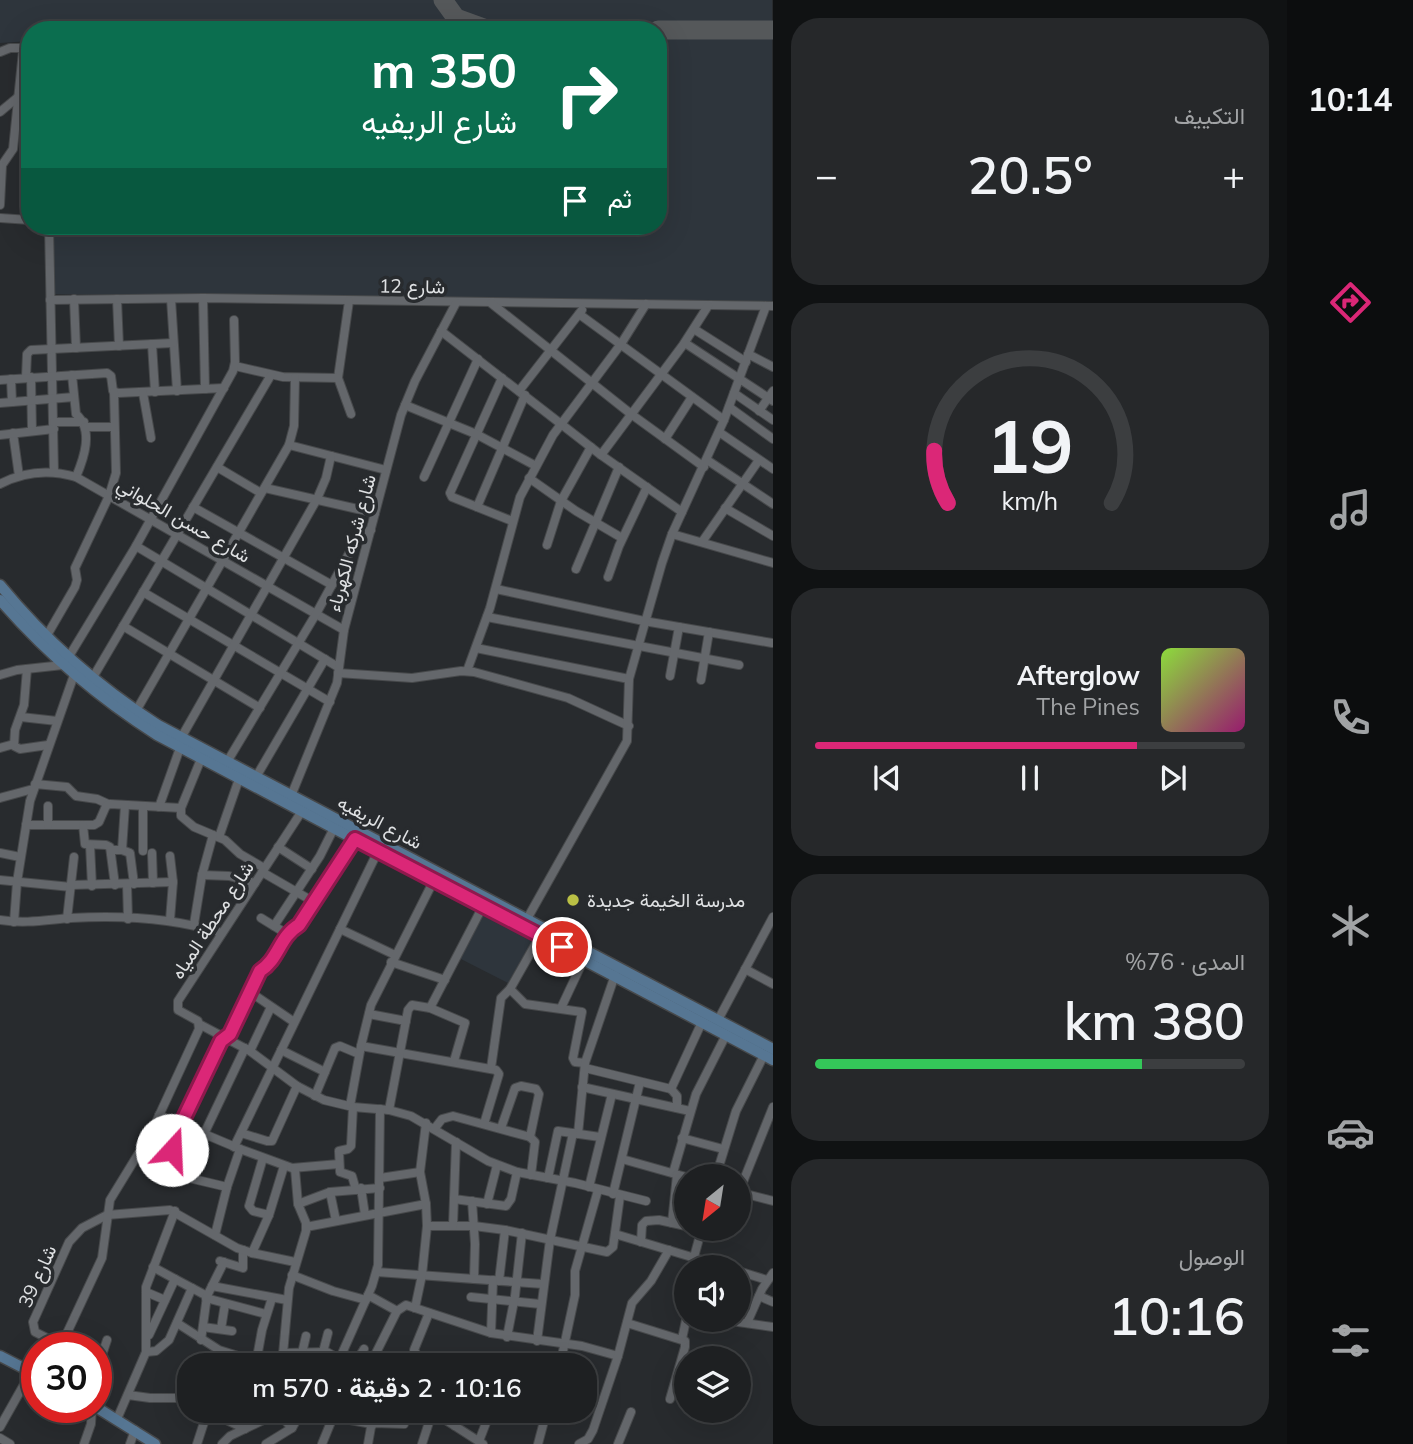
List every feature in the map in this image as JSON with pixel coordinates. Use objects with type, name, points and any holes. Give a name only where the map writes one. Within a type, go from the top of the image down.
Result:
[{"type":"street","points":[[0,52],[9,48],[21,48]]},
{"type":"street","points":[[0,205],[1,167],[13,149],[21,68]]},
{"type":"street","points":[[0,112],[18,97]]},
{"type":"street","points":[[0,218],[21,219]]},
{"type":"street","points":[[49,235],[54,472]]},
{"type":"street","points":[[203,298],[205,389]]},
{"type":"street","name":"شارع 12","points":[[50,300],[203,298],[769,306]]},
{"type":"street","points":[[74,299],[76,348]]},
{"type":"street","points":[[117,299],[119,346]]},
{"type":"street","points":[[171,299],[177,391]]},
{"type":"street","points":[[349,301],[338,378],[351,414]]},
{"type":"street","name":"شارع شركه الكهرباء","points":[[292,799],[330,702],[344,630],[405,405],[457,303]]},
{"type":"street","points":[[491,303],[665,439],[772,505]]},
{"type":"street","points":[[477,507],[503,448],[522,393],[550,351],[587,304]]},
{"type":"street","points":[[467,671],[496,589],[512,521],[529,478],[561,424],[621,344],[646,304]]},
{"type":"street","points":[[601,455],[685,343],[708,306]]},
{"type":"street","points":[[527,919],[627,741],[629,679],[644,621],[672,534],[719,432],[769,306]]},
{"type":"street","points":[[579,314],[724,420]]},
{"type":"street","points":[[0,676],[65,662],[151,520],[235,366],[234,320]]},
{"type":"street","points":[[694,329],[747,358],[772,367]]},
{"type":"street","points":[[441,331],[601,455],[682,512]]},
{"type":"street","points":[[32,432],[27,352],[173,343]]},
{"type":"street","points":[[685,343],[771,396],[759,411]]},
{"type":"street","points":[[152,344],[155,392]]},
{"type":"street","points":[[424,477],[478,359]]},
{"type":"street","points":[[235,366],[295,378],[338,378]]},
{"type":"street","points":[[0,380],[109,373],[114,392],[113,426],[117,467],[109,496],[75,568],[75,587],[46,637]]},
{"type":"street","points":[[72,375],[76,414],[84,424],[85,453],[76,477]]},
{"type":"street","points":[[92,679],[271,375]]},
{"type":"street","points":[[136,711],[289,445],[294,426],[295,378]]},
{"type":"street","points":[[502,378],[450,493],[452,497],[512,521]]},
{"type":"street","points":[[11,379],[12,402]]},
{"type":"street","points":[[114,392],[224,388]]},
{"type":"street","points":[[143,393],[151,438]]},
{"type":"street","points":[[734,393],[772,420]]},
{"type":"street","points":[[0,403],[74,397]]},
{"type":"street","points":[[665,439],[692,397]]},
{"type":"street","points":[[405,405],[450,422],[536,466]]},
{"type":"street","points":[[729,407],[772,439]]},
{"type":"street","points":[[0,435],[32,432],[54,425],[113,426]]},
{"type":"street","points":[[719,432],[770,467],[772,457]]},
{"type":"street","points":[[13,433],[19,476]]},
{"type":"street","points":[[289,445],[386,470]]},
{"type":"street","points":[[547,545],[561,501],[591,447]]},
{"type":"street","points":[[159,807],[180,743],[317,499],[331,456]]},
{"type":"street","points":[[702,542],[759,460]]},
{"type":"street","points":[[217,467],[263,491],[317,499],[375,513]]},
{"type":"street","points":[[576,569],[619,467]]},
{"type":"street","name":"شارع حسن الحلواني","points":[[0,484],[19,476],[54,472],[76,477],[344,630]]},
{"type":"street","points":[[529,478],[622,538]]},
{"type":"street","points":[[608,577],[622,538],[647,488]]},
{"type":"street","points":[[193,507],[332,585]]},
{"type":"street","points":[[725,508],[772,536]]},
{"type":"street","points":[[227,762],[316,614],[358,537],[371,530]]},
{"type":"street","points":[[672,534],[772,562]]},
{"type":"street","points":[[136,546],[299,643],[338,670],[412,678],[467,671],[568,698],[629,726]]},
{"type":"street","name":"شارع الريفيه","points":[[0,585],[3,599],[65,662],[201,759],[239,779],[292,799],[302,811],[584,959],[718,1020],[770,1055]]},
{"type":"street","points":[[496,589],[644,621],[772,643]]},
{"type":"street","points":[[143,593],[330,702]]},
{"type":"street","name":"شارع الريفيه","points":[[3,599],[46,637],[74,675],[114,706],[180,743],[227,762],[292,799],[527,919],[702,1022],[770,1055]]},
{"type":"street","points":[[487,617],[739,665]]},
{"type":"street","points":[[124,626],[260,708]]},
{"type":"street","points":[[670,676],[679,627]]},
{"type":"street","points":[[701,680],[709,632]]},
{"type":"street","points":[[476,648],[629,679]]},
{"type":"street","points":[[256,777],[325,659]]},
{"type":"street","points":[[27,669],[24,705],[16,725],[14,744],[18,749],[48,745]]},
{"type":"street","points":[[14,922],[20,857],[34,786],[74,675]]},
{"type":"street","points":[[20,717],[57,721]]},
{"type":"street","points":[[0,748],[14,744]]},
{"type":"street","points":[[201,759],[181,808],[183,820],[216,836],[314,902]]},
{"type":"street","points":[[194,924],[202,875],[239,779]]},
{"type":"street","points":[[0,798],[34,786],[67,787],[76,796],[97,799],[108,804],[181,808]]},
{"type":"street","points":[[26,825],[83,825],[99,822],[108,804]]},
{"type":"street","points":[[122,849],[125,805]]},
{"type":"street","points":[[48,806],[48,825]]},
{"type":"street","points":[[143,806],[153,883]]},
{"type":"street","name":"شارع محطة المياه","points":[[199,1024],[178,1010],[177,1004],[302,811]]},
{"type":"street","points":[[83,825],[85,842],[90,845],[106,845],[111,850],[115,885]]},
{"type":"street","points":[[274,926],[312,869],[334,828]]},
{"type":"street","points":[[227,1187],[167,1173],[166,1168],[181,1124],[221,1041],[230,1034],[260,971],[269,965],[287,934],[299,925],[355,839]]},
{"type":"street","points":[[90,845],[92,886]]},
{"type":"street","points":[[278,847],[312,869]]},
{"type":"street","points":[[111,850],[122,849],[131,855],[128,919]]},
{"type":"street","points":[[215,1235],[241,1133],[378,851]]},
{"type":"street","points":[[0,853],[20,857]]},
{"type":"street","points":[[170,856],[173,882],[170,920]]},
{"type":"street","points":[[67,919],[75,857]]},
{"type":"street","points":[[202,875],[229,876],[255,883]]},
{"type":"street","points":[[0,880],[71,886],[173,882]]},
{"type":"street","points":[[365,1215],[359,1189],[352,1176],[340,1172],[339,1151],[351,1146],[351,1107],[369,1014],[393,959],[434,880]]},
{"type":"street","points":[[430,1008],[483,906]]},
{"type":"street","points":[[718,1020],[772,917]]},
{"type":"street","points":[[261,918],[287,934]]},
{"type":"street","points":[[0,920],[170,920],[222,933]]},
{"type":"street","points":[[340,929],[393,959],[445,980]]},
{"type":"street","points":[[491,1068],[501,998],[510,989],[540,936]]},
{"type":"street","points":[[561,1008],[584,959]]},
{"type":"street","points":[[745,970],[772,984]]},
{"type":"street","points":[[537,1341],[550,1240],[575,1134],[585,1065],[613,971]]},
{"type":"street","points":[[510,989],[525,1004],[582,1012],[573,1058],[575,1062],[671,1089],[677,1096],[677,1108]]},
{"type":"street","points":[[250,992],[295,1022]]},
{"type":"street","points":[[341,1353],[377,1272],[384,1110],[401,1053],[408,1010],[412,1005],[430,1008],[465,1023],[454,1061]]},
{"type":"street","points":[[204,1134],[271,1007]]},
{"type":"street","points":[[369,1014],[406,1021]]},
{"type":"street","points":[[671,1089],[702,1022]]},
{"type":"street","points":[[68,1332],[102,1258],[110,1200],[159,1115],[199,1024],[247,1049],[315,1096],[351,1107],[384,1110],[426,1123],[496,1165],[517,1172],[646,1201]]},
{"type":"street","points":[[677,1164],[690,1111],[726,1035]]},
{"type":"street","points":[[315,1096],[337,1047],[454,1061],[498,1071],[484,1124]]},
{"type":"street","points":[[281,1050],[325,1072]]},
{"type":"street","points":[[719,1164],[741,1101],[770,1055]]},
{"type":"street","points":[[427,1226],[474,1226],[505,1230],[608,1252],[612,1249],[615,1234],[622,1160],[640,1082]]},
{"type":"street","points":[[241,1133],[272,1141],[297,1086]]},
{"type":"street","points":[[501,1128],[515,1088],[521,1086],[536,1090],[539,1094],[530,1137]]},
{"type":"street","points":[[582,1087],[690,1111]]},
{"type":"street","points":[[563,1353],[575,1295],[574,1276],[594,1188],[600,1137],[612,1094]]},
{"type":"street","points":[[750,1164],[772,1107]]},
{"type":"street","points":[[159,1115],[295,1169],[339,1164]]},
{"type":"street","points":[[435,1128],[442,1119],[449,1116],[530,1137],[535,1142],[531,1175]]},
{"type":"street","points":[[411,1306],[422,1275],[427,1226],[426,1204],[419,1172],[426,1123]]},
{"type":"street","points":[[548,1178],[556,1133],[560,1130],[600,1137]]},
{"type":"street","points":[[682,1138],[723,1149]]},
{"type":"street","points":[[453,1226],[456,1142]]},
{"type":"street","points":[[263,1158],[249,1206],[253,1211],[269,1215]]},
{"type":"street","points":[[622,1160],[674,1174]]},
{"type":"street","points":[[487,1203],[496,1165]]},
{"type":"street","points":[[201,1340],[206,1297],[222,1261],[243,1268],[248,1252],[269,1215],[284,1166]]},
{"type":"street","points":[[282,1353],[287,1300],[306,1227],[298,1204],[295,1169]]},
{"type":"street","points":[[380,1178],[419,1172]]},
{"type":"street","points":[[454,1199],[504,1206],[509,1204],[517,1172]]},
{"type":"street","points":[[298,1204],[330,1192],[380,1188]]},
{"type":"street","points":[[641,1242],[644,1222],[652,1220],[672,1223],[674,1190]]},
{"type":"street","points":[[330,1192],[336,1221]]},
{"type":"street","points":[[751,1195],[772,1201]]},
{"type":"street","points":[[472,1201],[474,1279]]},
{"type":"street","points":[[306,1227],[426,1204]]},
{"type":"street","name":"شارع 39","points":[[35,1332],[33,1322],[69,1242],[82,1228],[107,1215],[160,1209],[175,1211]]},
{"type":"street","points":[[117,1419],[146,1352],[146,1292],[175,1211],[248,1252],[296,1262]]},
{"type":"street","points":[[491,1333],[493,1298],[505,1230]]},
{"type":"street","points":[[507,1336],[522,1233]]},
{"type":"street","points":[[615,1234],[682,1255]]},
{"type":"street","points":[[579,1444],[589,1441],[635,1298],[651,1282],[669,1250]]},
{"type":"street","points":[[153,1267],[206,1297],[266,1314]]},
{"type":"street","points":[[377,1272],[543,1284]]},
{"type":"street","points":[[751,1273],[770,1276],[751,1313]]},
{"type":"street","points":[[292,1275],[333,1291],[367,1297],[397,1311]]},
{"type":"street","points":[[147,1338],[175,1279]]},
{"type":"street","points":[[212,1286],[287,1300]]},
{"type":"street","points":[[146,1352],[156,1352],[165,1345],[192,1288]]},
{"type":"street","points":[[221,1329],[228,1289]]},
{"type":"street","points":[[146,1292],[165,1300]]},
{"type":"street","points":[[242,1308],[247,1293]]},
{"type":"street","points":[[758,1296],[772,1302]]},
{"type":"street","points":[[471,1297],[540,1304]]},
{"type":"street","points":[[252,1353],[272,1298]]},
{"type":"street","points":[[376,1353],[397,1311],[411,1306],[491,1333],[565,1343],[618,1356]]},
{"type":"street","points":[[416,1353],[414,1350],[429,1313]]},
{"type":"street","points":[[177,1323],[226,1353]]},
{"type":"street","points":[[627,1323],[682,1339],[686,1343],[670,1399]]},
{"type":"street","points":[[751,1324],[772,1327]]},
{"type":"street","points":[[203,1327],[232,1331]]},
{"type":"street","points":[[682,1339],[683,1332]]},
{"type":"street","points":[[306,1336],[302,1353],[323,1352],[328,1333]]},
{"type":"street","points":[[361,1353],[364,1349]]},
{"type":"street","points":[[0,1356],[21,1367]]},
{"type":"street","points":[[0,1427],[21,1394]]},
{"type":"street","points":[[128,1395],[177,1398]]},
{"type":"street","points":[[618,1444],[631,1412]]},
{"type":"street","points":[[222,1444],[230,1436],[278,1414],[292,1428]]},
{"type":"street","points":[[112,1416],[155,1444]]},
{"type":"street","points":[[84,1444],[91,1423]]},
{"type":"street","points":[[197,1444],[204,1423]]},
{"type":"street","points":[[232,1423],[244,1429]]},
{"type":"street","points":[[265,1444],[292,1428],[295,1423]]},
{"type":"street","points":[[323,1444],[330,1423]]},
{"type":"street","points":[[364,1423],[404,1424]]},
{"type":"street","points":[[422,1444],[428,1423]]},
{"type":"street","points":[[450,1423],[478,1442],[486,1423]]},
{"type":"street","points":[[538,1444],[543,1423]]},
{"type":"street","points":[[368,1444],[369,1424]]},
{"type":"street","points":[[130,1444],[135,1430]]},
{"type":"street","points":[[0,1438],[10,1444]]},
{"type":"shaded area","points":[[0,0],[772,0],[772,301],[54,294],[53,235],[667,235],[667,21],[21,21],[21,42],[0,43]]},
{"type":"shaded area","points":[[480,913],[530,939],[531,943],[508,983],[457,957]]},
{"type":"taxiway","points":[[443,0],[456,18],[464,21]]},
{"type":"taxiway","points":[[667,30],[773,30]]},
{"type":"place","name":"مدرسة الخيمة جديدة","points":[[573,900]]},
{"type":"route","points":[[172,1150],[183,1120],[221,1041],[230,1034],[260,971],[269,965],[289,930],[299,925],[355,839],[562,947]]}]
